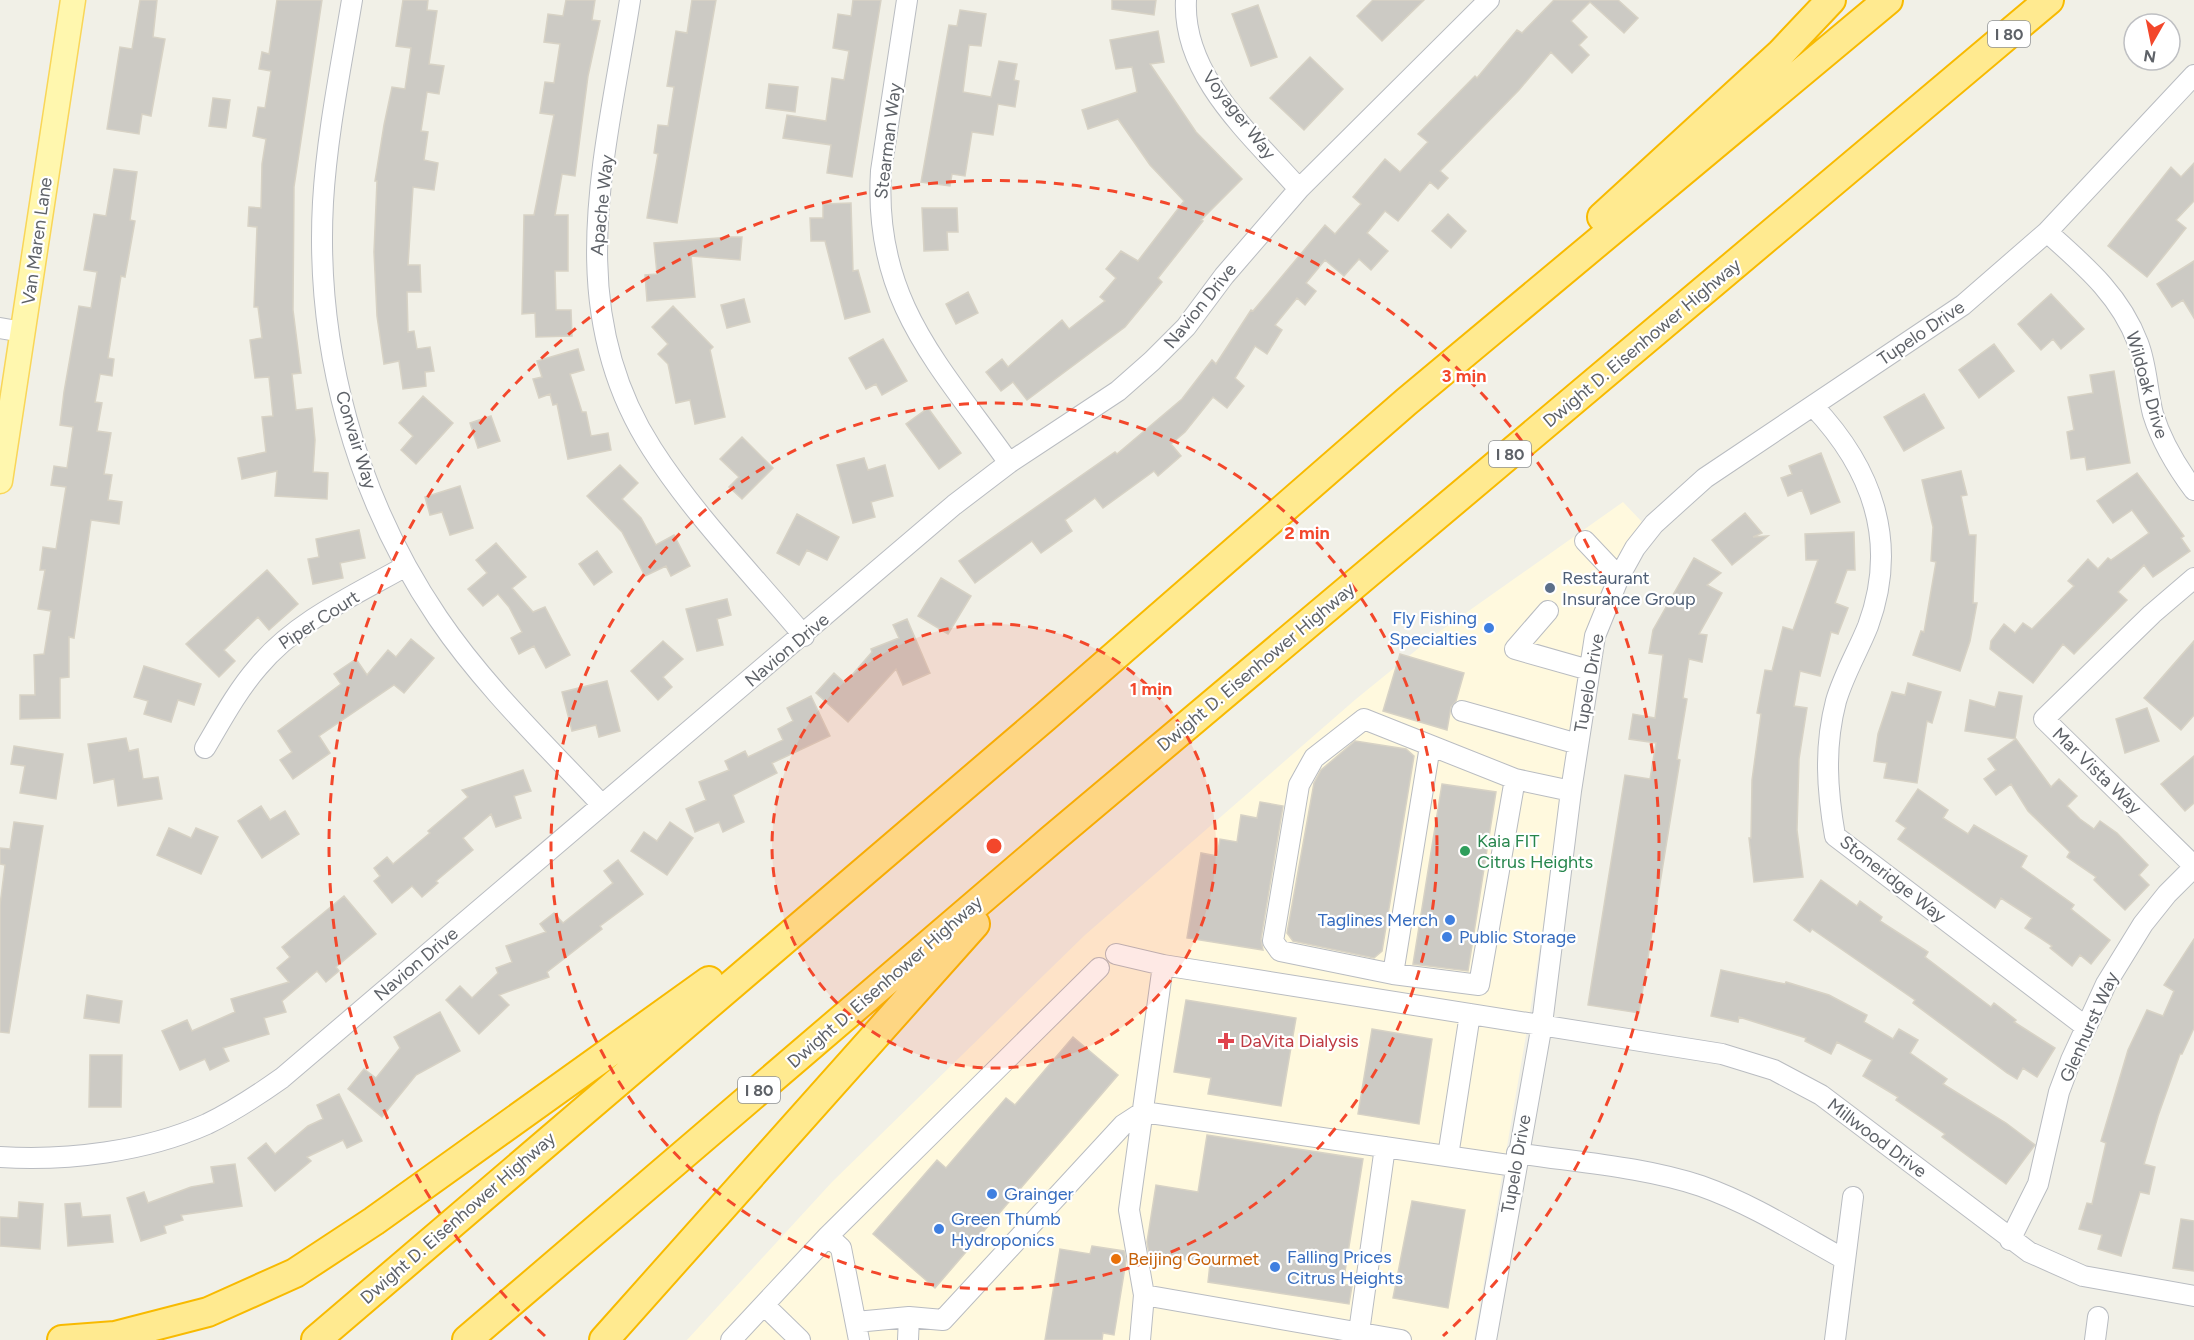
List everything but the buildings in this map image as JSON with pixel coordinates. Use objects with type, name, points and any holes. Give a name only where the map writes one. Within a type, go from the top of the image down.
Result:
[{"type":"highway","points":[[1407,402],[1653,169],[1781,53],[1831,0]]},
{"type":"highway","name":"Dwight D. Eisenhower Highway","points":[[316,1340],[1407,402],[1888,0]]},
{"type":"highway","name":"Dwight D. Eisenhower Highway","points":[[467,1340],[1051,840],[2049,0]]},
{"type":"highway","points":[[604,1340],[1051,840]]},
{"type":"highway","points":[[62,1340],[115,1336],[208,1312],[295,1274],[558,1091],[887,850]]},
{"type":"highway","points":[[477,1340],[558,1262]]},
{"type":"main road","name":"Van Maren Lane","points":[[0,481],[73,0]]},
{"type":"street","name":"Convair Way","points":[[352,0],[327,156],[323,203],[323,274],[334,368],[359,459],[406,566],[438,618],[472,663],[602,805]]},
{"type":"street","name":"Apache Way","points":[[630,0],[597,217],[596,258],[605,336],[632,412],[656,455],[673,480],[804,636]]},
{"type":"street","name":"Stearman Way","points":[[907,0],[881,171],[880,217],[885,253],[896,290],[915,332],[1009,463]]},
{"type":"street","name":"Voyager Way","points":[[1186,0],[1189,32],[1196,56],[1208,80],[1299,189]]},
{"type":"street","name":"Navion Drive","points":[[0,1157],[34,1159],[74,1156],[161,1140],[206,1124],[245,1104],[282,1078],[804,636],[954,505],[1009,463],[1118,391],[1152,361],[1186,327],[1224,276],[1299,189],[1489,0]]},
{"type":"street","name":"Tupelo Drive","points":[[1486,1340],[1516,1160],[1542,1024],[1571,791],[1589,670],[1595,636],[1619,577],[1654,524],[1679,499],[1705,478],[1963,305],[2047,232],[2194,75]]},
{"type":"street","name":"Wildoak Drive","points":[[2047,232],[2098,278],[2128,320],[2139,344],[2153,413],[2163,442],[2177,468],[2194,490]]},
{"type":"street","points":[[0,327],[23,332]]},
{"type":"street","name":"Stoneridge Way","points":[[1813,406],[1838,433],[1866,480],[1875,506],[1881,547],[1876,601],[1841,685],[1828,742],[1828,795],[1835,836],[2086,1027]]},
{"type":"street","points":[[1585,541],[1619,577]]},
{"type":"street","name":"Piper Court","points":[[205,748],[239,692],[257,667],[279,645],[303,626],[406,566]]},
{"type":"street","name":"Mar Vista Way","points":[[2194,578],[2152,614],[2044,719],[2194,866]]},
{"type":"street","points":[[1548,611],[1515,649],[1589,670]]},
{"type":"street","points":[[1462,711],[1578,744]]},
{"type":"street","points":[[1479,985],[1393,974],[1280,951],[1273,941],[1299,785],[1314,758],[1364,719],[1515,779],[1571,791]]},
{"type":"street","points":[[1393,974],[1430,746]]},
{"type":"street","points":[[1448,1156],[1515,779]]},
{"type":"street","name":"Glenhurst Way","points":[[2010,1240],[2038,1184],[2059,1092],[2086,1027],[2128,945],[2167,894],[2194,866]]},
{"type":"street","name":"Millwood Drive","points":[[1116,954],[1163,965],[1722,1054],[1773,1070],[1821,1095],[2010,1240],[2055,1265],[2083,1276],[2194,1296]]},
{"type":"street","points":[[1140,1340],[1144,1295],[1129,1210],[1163,965]]},
{"type":"street","points":[[731,1340],[828,1236],[1099,968]]},
{"type":"street","points":[[828,1236],[841,1248],[857,1331],[909,1317],[943,1320],[1123,1125],[1143,1112],[1448,1156],[1516,1160],[1665,1176],[1738,1200],[1844,1259]]},
{"type":"street","points":[[1359,1332],[1385,1147]]},
{"type":"street","points":[[1835,1340],[1853,1197]]},
{"type":"street","points":[[1144,1295],[1401,1340]]},
{"type":"street","points":[[764,1305],[800,1340]]},
{"type":"street","points":[[908,1340],[909,1317]]},
{"type":"street","points":[[2095,1340],[2098,1317]]},
{"type":"shaded area","points":[[1623,502],[1643,523],[1609,575],[1586,639],[1531,1006],[1474,1340],[687,1340],[832,1182],[1085,935],[1356,699],[1436,634]]},
{"type":"place","name":"Restaurant Insurance Group","points":[[1550,588]]},
{"type":"place","name":"Fly Fishing Specialties","points":[[1489,628]]},
{"type":"place","name":"Kaia FIT Citrus Heights","points":[[1465,851]]},
{"type":"place","name":"Taglines Merch","points":[[1450,920]]},
{"type":"place","name":"Public Storage","points":[[1447,937]]},
{"type":"place","name":"DaVita Dialysis","points":[[1226,1041]]},
{"type":"place","name":"Grainger","points":[[992,1194]]},
{"type":"place","name":"Green Thumb Hydroponics","points":[[939,1229]]},
{"type":"place","name":"Beijing Gourmet","points":[[1116,1259]]},
{"type":"place","name":"Falling Prices Citrus Heights","points":[[1275,1267]]}]
